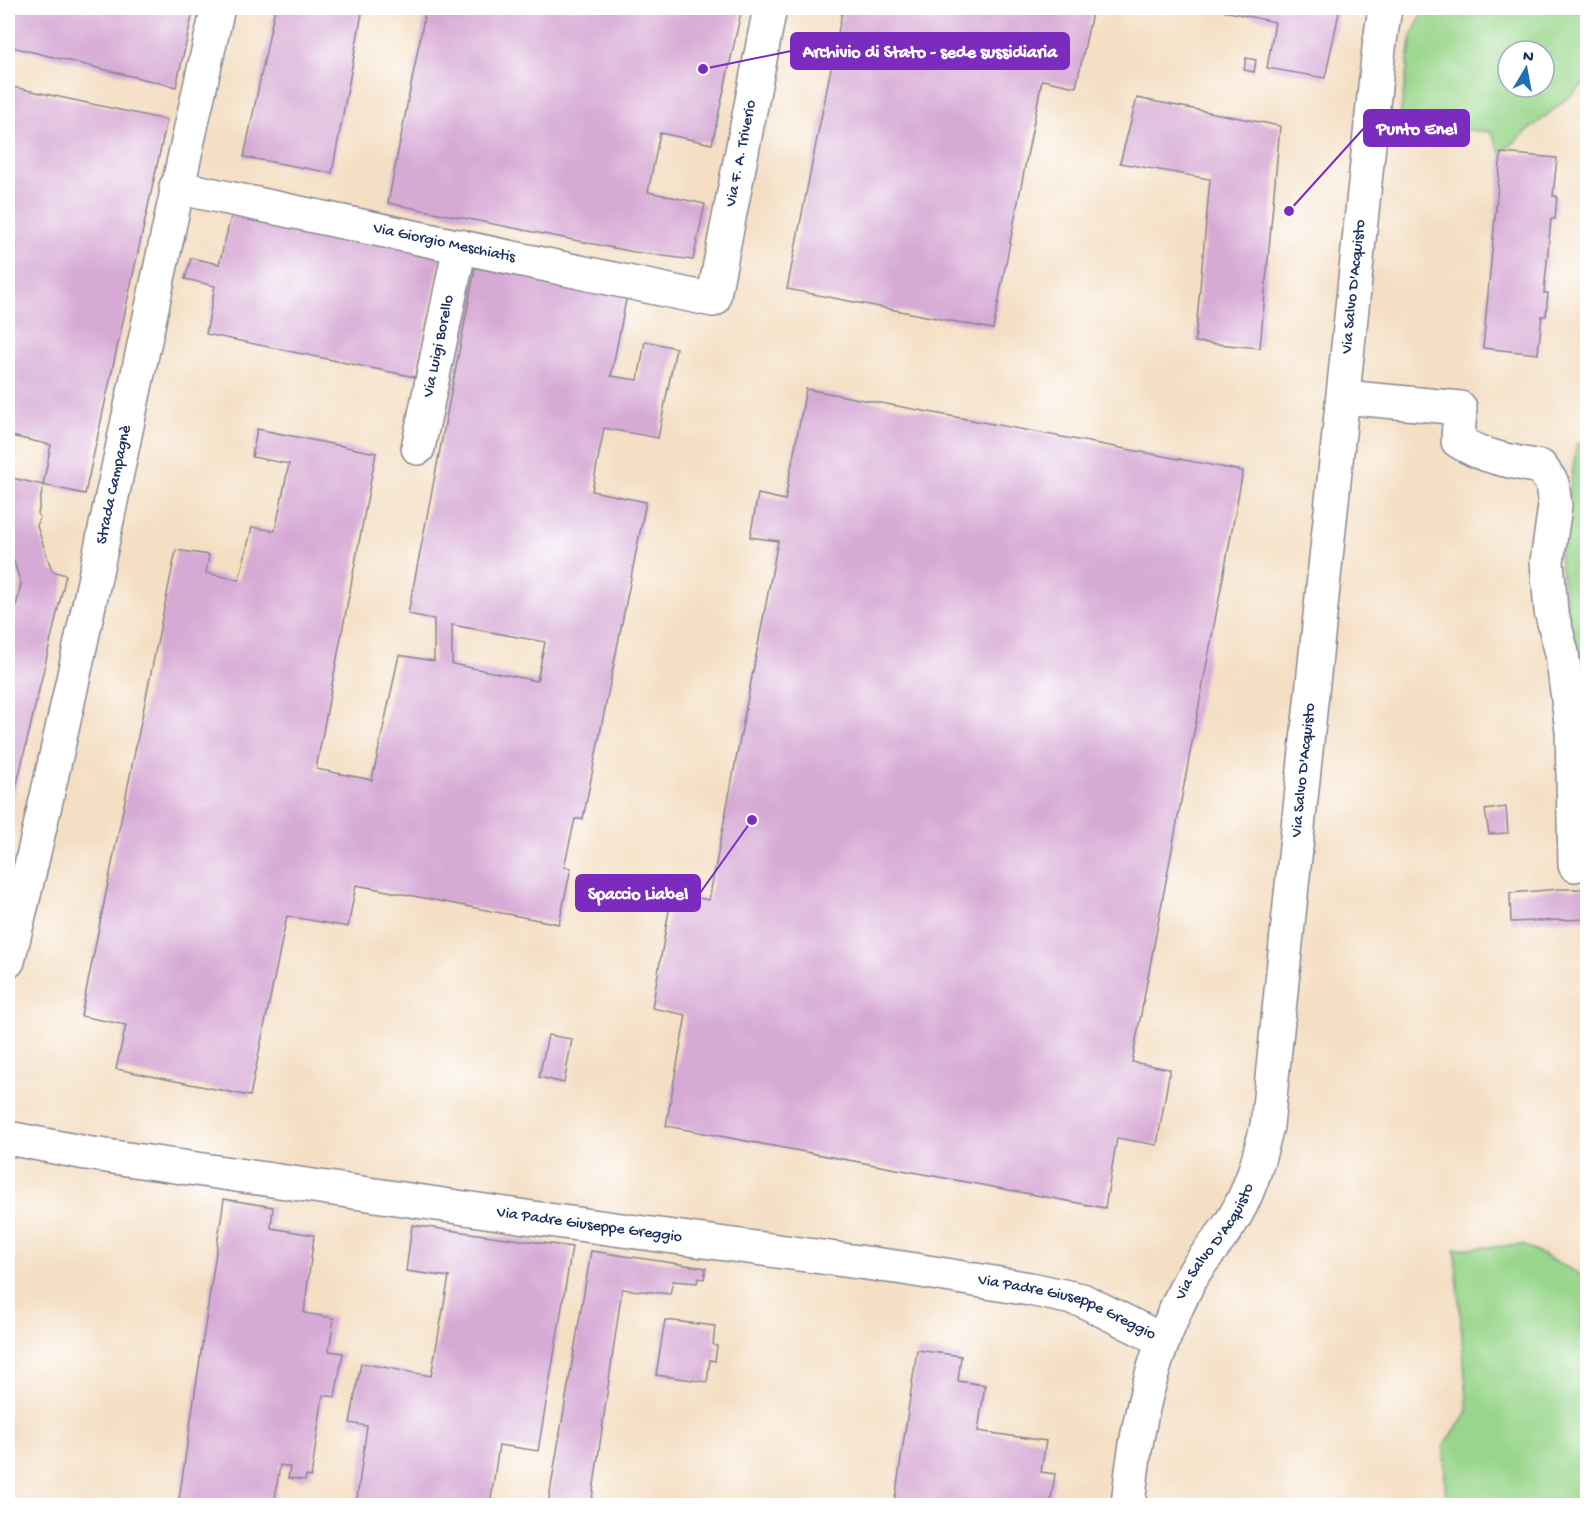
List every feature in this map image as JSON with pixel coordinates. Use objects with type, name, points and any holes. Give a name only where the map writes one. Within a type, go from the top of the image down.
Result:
[{"type":"street","name":"Strada Campagnè","points":[[8,961],[42,821],[176,187],[218,8]]},
{"type":"street","name":"Via F. A. Triverio","points":[[713,300],[770,8]]},
{"type":"street","name":"Via Salvo D'Acquisto","points":[[1128,1506],[1143,1402],[1162,1340],[1192,1276],[1229,1226],[1244,1199],[1253,1179],[1267,1126],[1277,1007],[1385,8]]},
{"type":"street","name":"Via Giorgio Meschiatis","points":[[176,187],[713,300]]},
{"type":"street","name":"Via Luigi Borello","points":[[418,448],[460,246]]},
{"type":"street","points":[[1342,397],[1460,408],[1458,441],[1471,450],[1541,467],[1552,483],[1555,506],[1547,562],[1551,611],[1562,653],[1572,731],[1575,865]]},
{"type":"street","name":"Via Padre Giuseppe Greggio","points":[[8,1138],[86,1153],[533,1218],[903,1268],[1030,1289],[1082,1300],[1162,1340]]},
{"type":"green space","points":[[1425,8],[1544,8],[1587,13],[1587,82],[1501,153],[1491,132],[1399,123],[1412,35]]},
{"type":"green space","points":[[1577,443],[1587,444],[1587,697],[1569,621],[1559,557]]},
{"type":"green space","points":[[1523,1245],[1587,1278],[1587,1505],[1446,1505],[1444,1445],[1468,1412],[1455,1249]]},
{"type":"building","points":[[8,8],[194,8],[176,87],[8,46]]},
{"type":"building","points":[[275,8],[363,8],[332,173],[244,157]]},
{"type":"building","points":[[426,8],[742,8],[712,144],[660,133],[648,192],[705,204],[693,260],[634,252],[388,203]]},
{"type":"building","points":[[843,8],[1093,8],[1076,87],[1042,80],[993,329],[787,289]]},
{"type":"building","points":[[1225,8],[1340,8],[1325,78],[1267,68],[1275,22],[1224,11]]},
{"type":"building","points":[[1246,58],[1256,60],[1254,72],[1244,70]]},
{"type":"building","points":[[8,86],[167,120],[85,494],[43,485],[51,445],[11,436],[8,448]]},
{"type":"building","points":[[1137,98],[1280,126],[1260,348],[1195,342],[1210,179],[1120,163]]},
{"type":"building","points":[[1501,153],[1557,158],[1553,196],[1557,196],[1555,219],[1551,219],[1544,293],[1548,293],[1546,316],[1542,316],[1538,354],[1483,348]]},
{"type":"building","points":[[233,209],[442,253],[415,377],[206,334],[215,286],[185,279],[191,258],[219,264]]},
{"type":"building","points":[[477,259],[628,290],[611,376],[638,380],[645,341],[676,348],[658,438],[604,428],[592,491],[646,502],[583,819],[575,819],[564,867],[571,868],[559,924],[356,885],[348,927],[287,916],[250,1096],[116,1069],[126,1025],[81,1016],[176,550],[209,555],[206,573],[239,580],[252,527],[275,531],[289,464],[252,457],[257,429],[376,453],[316,769],[372,780],[399,655],[434,661],[434,619],[408,614]],"holes":[[[452,625],[545,642],[537,681],[452,664]]]},
{"type":"building","points":[[806,389],[1243,471],[1132,1062],[1170,1069],[1157,1145],[1117,1138],[1105,1208],[666,1126],[686,1015],[652,1008],[672,893],[709,900],[778,541],[750,537],[758,494],[785,500]]},
{"type":"building","points":[[8,477],[43,485],[37,526],[52,571],[66,575],[8,822],[8,643],[21,584],[8,543]]},
{"type":"building","points":[[1506,807],[1508,833],[1489,834],[1485,810]]},
{"type":"building","points":[[1588,889],[1588,919],[1511,922],[1510,893]]},
{"type":"building","points":[[548,1035],[572,1039],[564,1083],[539,1077]]},
{"type":"building","points":[[224,1199],[273,1207],[271,1228],[314,1235],[304,1313],[334,1318],[329,1351],[343,1353],[335,1397],[323,1395],[311,1477],[306,1476],[305,1480],[288,1478],[290,1467],[280,1465],[274,1506],[178,1506]]},
{"type":"building","points":[[412,1225],[572,1247],[538,1451],[499,1445],[490,1506],[356,1506],[367,1426],[350,1423],[361,1363],[431,1376],[449,1277],[406,1271]]},
{"type":"building","points":[[591,1251],[706,1268],[704,1279],[698,1278],[697,1283],[673,1281],[670,1294],[622,1289],[591,1506],[548,1504]]},
{"type":"building","points":[[665,1320],[715,1326],[713,1345],[717,1346],[715,1361],[710,1360],[707,1382],[656,1375]]},
{"type":"building","points":[[917,1350],[961,1356],[958,1381],[985,1385],[978,1431],[1046,1441],[1041,1472],[1055,1474],[1050,1506],[894,1506]]},
{"type":"place","name":"Archivio di Stato - sede sussidiaria","points":[[703,69]]},
{"type":"place","name":"Punto Enel","points":[[1289,211]]},
{"type":"place","name":"Spaccio Liabel","points":[[752,820]]}]
